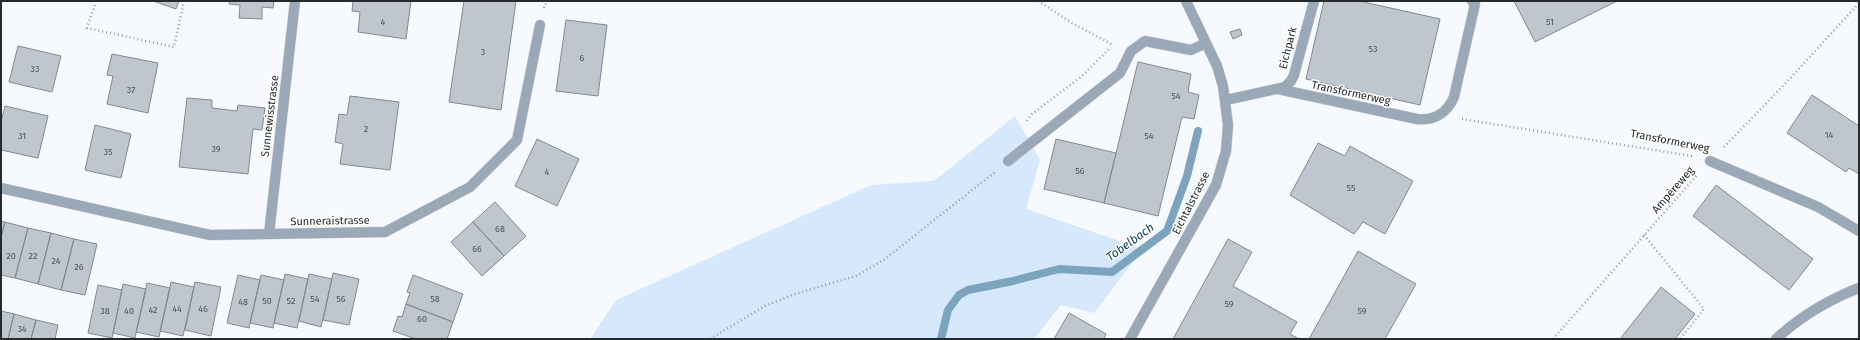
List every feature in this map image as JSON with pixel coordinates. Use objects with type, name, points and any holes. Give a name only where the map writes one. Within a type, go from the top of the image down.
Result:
[{"type":"street","name":"Sunnewisstrasse","points":[[268,234],[295,1]]},
{"type":"street","name":"Eichtalstrasse","points":[[1130,339],[1216,185],[1226,151],[1228,125],[1226,100],[1217,66],[1186,1]]},
{"type":"street","name":"Eichpark","points":[[1226,100],[1278,89],[1288,84],[1294,76],[1314,1]]},
{"type":"street","name":"Transformerweg","points":[[1278,89],[1417,119],[1427,120],[1437,116],[1448,108],[1454,97],[1474,4],[1472,1]]},
{"type":"street","name":"Sunneraistrasse","points":[[1,188],[210,235],[385,232],[470,187],[517,140],[540,25]]},
{"type":"street","points":[[1008,161],[1120,73],[1131,51],[1145,41],[1190,50],[1206,43]]},
{"type":"street","name":"Transformerweg","points":[[1710,161],[1818,207],[1859,231]]},
{"type":"street","points":[[1776,339],[1814,309],[1859,288]]},
{"type":"path","points":[[96,1],[87,28],[174,48],[184,1]]},
{"type":"path","points":[[1025,124],[1032,114],[1090,69],[1113,45],[1072,23],[1038,1]]},
{"type":"path","name":"Ampèreweg","points":[[1553,339],[1710,161],[1783,86],[1859,4]]},
{"type":"path","name":"Transformerweg","points":[[1462,119],[1671,151],[1710,161]]},
{"type":"path","points":[[710,339],[765,306],[795,294],[856,276],[885,259],[1008,161]]},
{"type":"path","points":[[1644,235],[1704,309],[1680,339]]},
{"type":"shaded area","points":[[1015,116],[1040,160],[1026,209],[1143,249],[1094,313],[1061,305],[1034,339],[590,339],[616,300],[871,185],[934,181]]},
{"type":"building","points":[[153,1],[179,1],[176,9]]},
{"type":"building","points":[[229,1],[274,1],[273,8],[262,7],[262,19],[239,18],[240,5],[229,4]]},
{"type":"building","points":[[353,1],[411,1],[406,39],[358,32],[360,12],[352,11]]},
{"type":"building","points":[[464,1],[516,1],[501,110],[449,102]]},
{"type":"building","points":[[1324,1],[1359,1],[1440,19],[1420,105],[1306,79]]},
{"type":"building","points":[[1514,1],[1617,1],[1535,42]]},
{"type":"building","points":[[566,20],[607,25],[598,96],[556,91]]},
{"type":"building","points":[[1240,29],[1242,35],[1233,39],[1230,32]]},
{"type":"building","points":[[18,46],[61,56],[52,92],[9,82]]},
{"type":"building","points":[[112,54],[158,63],[148,113],[107,104],[113,76],[107,75]]},
{"type":"building","points":[[1138,62],[1191,74],[1188,92],[1199,95],[1194,119],[1182,117],[1158,216],[1104,203]]},
{"type":"building","points":[[1812,95],[1859,126],[1859,174],[1849,168],[1846,172],[1787,133]]},
{"type":"building","points":[[350,96],[399,102],[390,170],[340,164],[343,144],[335,142],[339,114],[347,115]]},
{"type":"building","points":[[187,98],[212,100],[212,108],[237,111],[238,105],[265,108],[262,130],[253,129],[248,174],[179,167]]},
{"type":"building","points":[[5,106],[48,116],[38,158],[1,150],[1,122]]},
{"type":"building","points":[[95,125],[131,134],[121,178],[85,170]]},
{"type":"building","points":[[537,139],[579,159],[557,206],[515,186]]},
{"type":"building","points":[[1056,139],[1116,153],[1104,203],[1044,189]]},
{"type":"building","points":[[1318,143],[1345,156],[1350,146],[1413,181],[1385,234],[1363,222],[1354,234],[1290,195]]},
{"type":"building","points":[[1716,185],[1813,259],[1789,290],[1693,216]]},
{"type":"building","points":[[495,202],[526,236],[504,256],[473,222]]},
{"type":"building","points":[[1,221],[5,222],[1,237]]},
{"type":"building","points":[[5,222],[28,228],[15,278],[1,275],[1,237]]},
{"type":"building","points":[[473,222],[504,256],[482,276],[451,242]]},
{"type":"building","points":[[28,228],[51,233],[38,284],[15,278]]},
{"type":"building","points":[[51,233],[74,239],[61,290],[38,284]]},
{"type":"building","points":[[74,239],[97,244],[85,295],[61,290]]},
{"type":"building","points":[[1228,239],[1252,252],[1233,286],[1297,322],[1290,334],[1299,339],[1173,339]]},
{"type":"building","points":[[1358,251],[1416,284],[1385,339],[1309,339]]},
{"type":"building","points":[[333,273],[359,279],[349,325],[323,320]]},
{"type":"building","points":[[285,274],[308,279],[297,328],[274,323]]},
{"type":"building","points":[[309,274],[332,279],[321,327],[299,321]]},
{"type":"building","points":[[238,275],[260,280],[249,328],[227,323]]},
{"type":"building","points":[[261,275],[284,280],[273,328],[250,323]]},
{"type":"building","points":[[413,275],[463,294],[453,322],[406,304],[410,293],[407,292]]},
{"type":"building","points":[[171,282],[194,287],[183,336],[160,331]]},
{"type":"building","points":[[195,282],[221,287],[211,336],[185,330]]},
{"type":"building","points":[[147,283],[170,288],[159,337],[136,332]]},
{"type":"building","points":[[123,284],[146,289],[135,338],[113,333]]},
{"type":"building","points":[[98,285],[122,290],[112,338],[88,333]]},
{"type":"building","points":[[1661,287],[1695,314],[1675,339],[1620,339]]},
{"type":"building","points":[[406,304],[453,322],[447,339],[416,339],[393,331],[398,316],[402,317]]},
{"type":"building","points":[[1,311],[14,314],[8,339],[1,339]]},
{"type":"building","points":[[1069,313],[1106,334],[1104,339],[1054,339]]},
{"type":"building","points":[[14,314],[36,320],[31,339],[8,339]]},
{"type":"building","points":[[36,320],[58,325],[55,339],[31,339]]},
{"type":"waterway","name":"Tobelbach","points":[[941,339],[948,310],[959,295],[968,290],[1013,281],[1059,269],[1112,272],[1167,231],[1187,176],[1198,131]]}]
